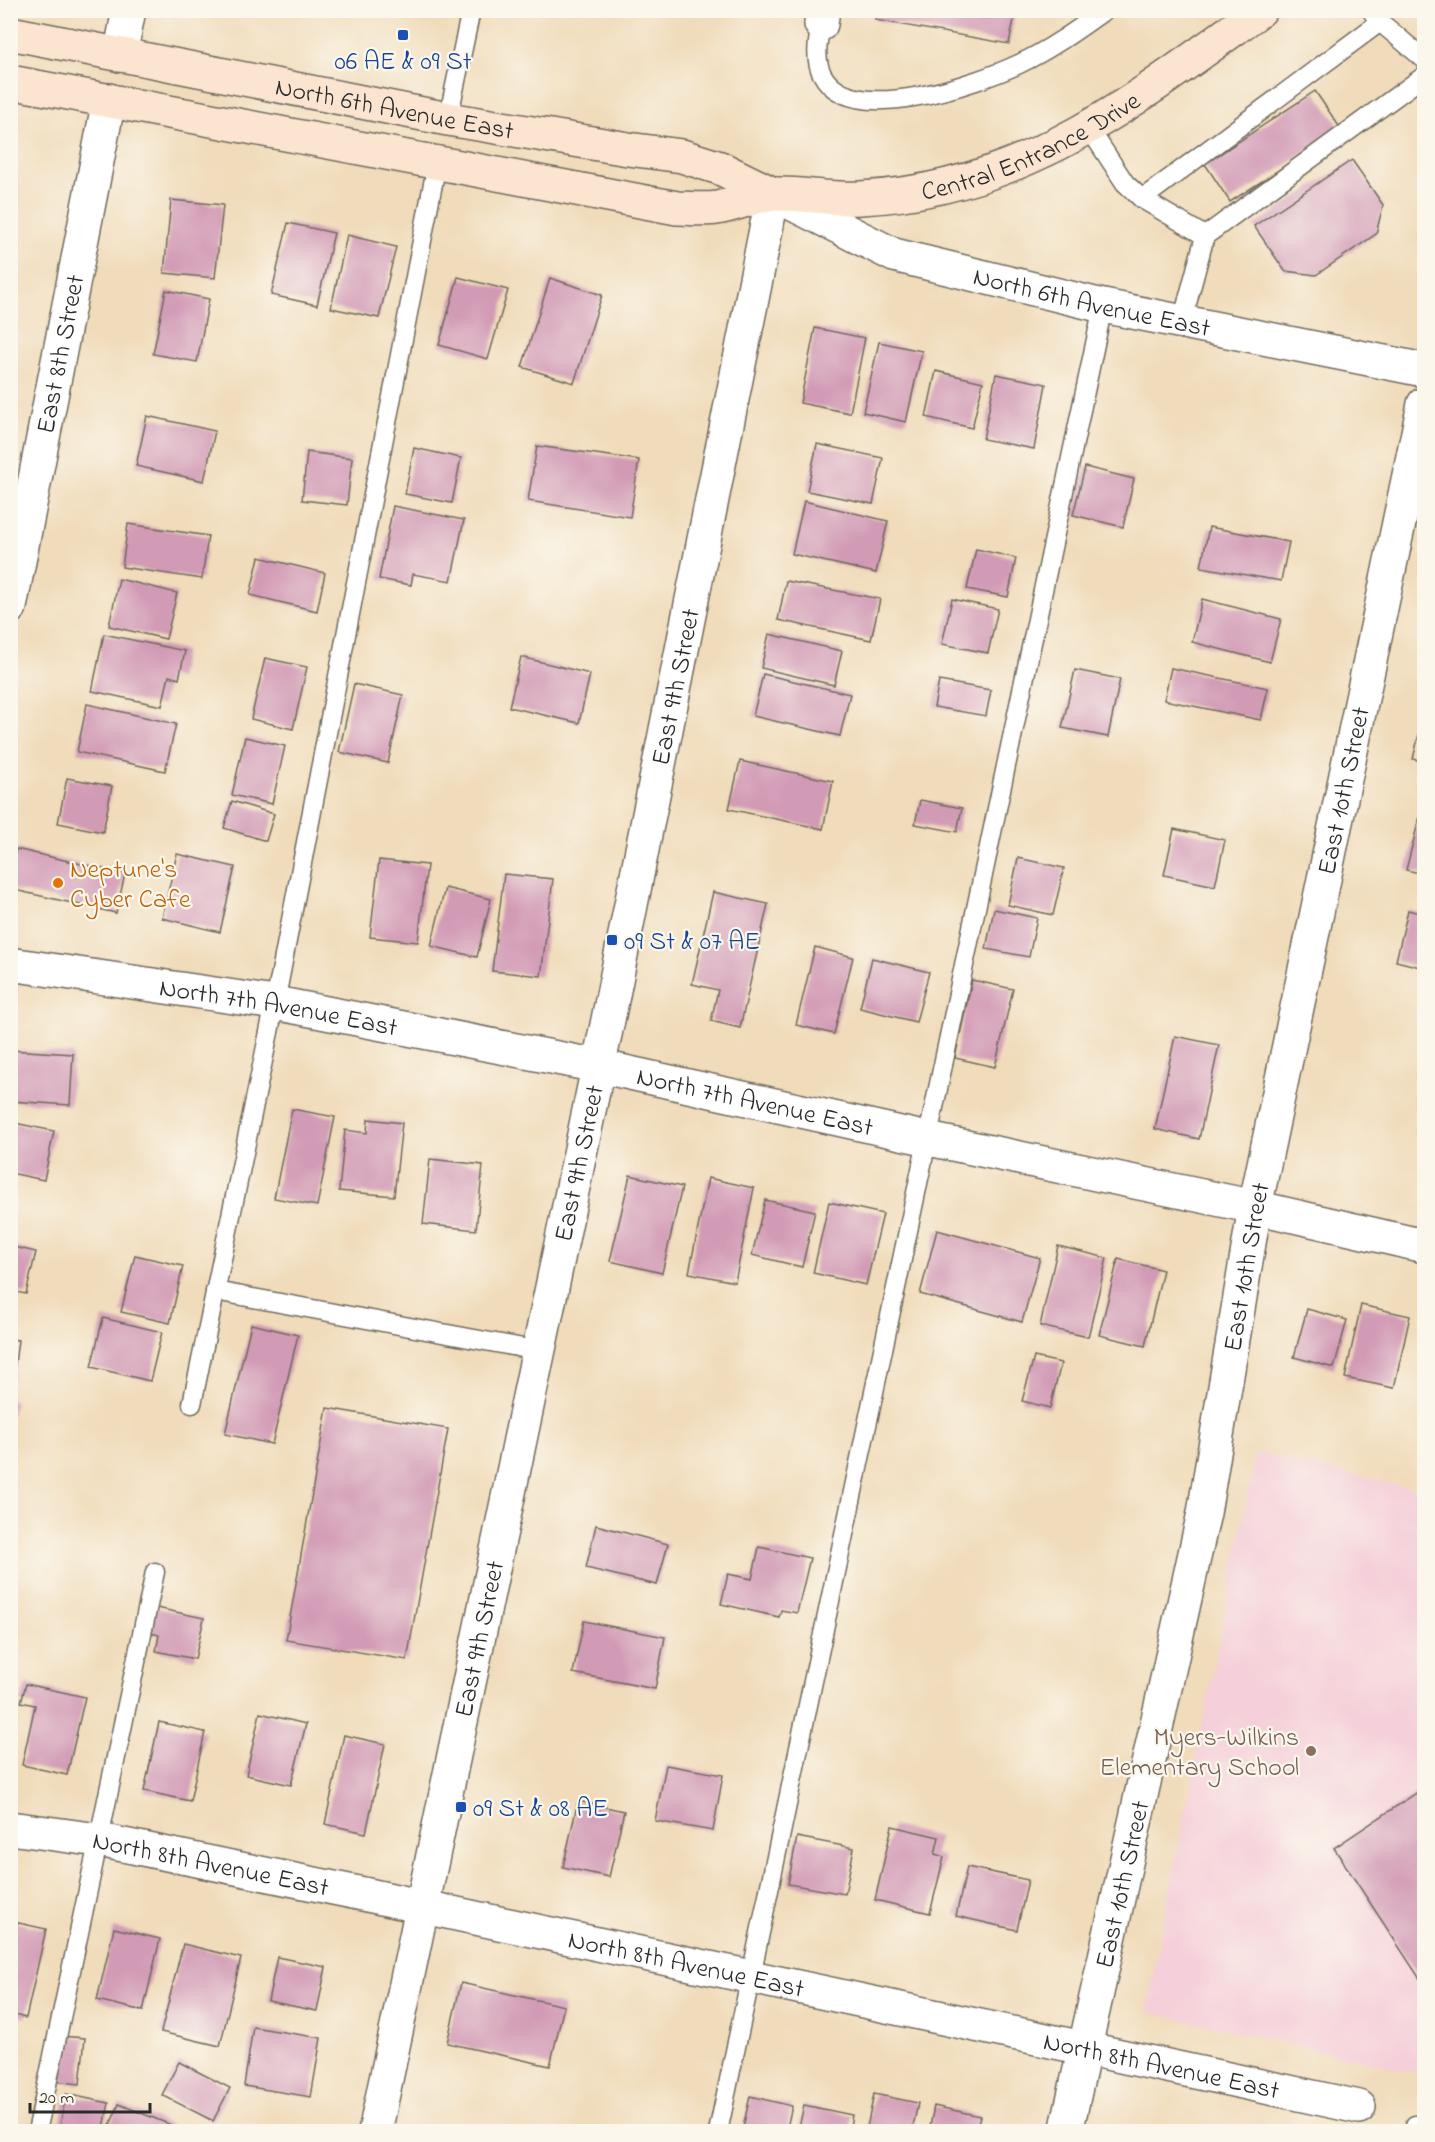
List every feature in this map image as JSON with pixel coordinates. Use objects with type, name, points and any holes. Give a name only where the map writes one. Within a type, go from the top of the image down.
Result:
[{"type":"main road","name":"Central Entrance Drive","points":[[773,194],[860,198],[964,182],[1014,166],[1089,128],[1172,74],[1260,10]]},
{"type":"main road","name":"North 6th Avenue East","points":[[10,33],[448,119],[682,156],[720,168],[773,194]]},
{"type":"main road","name":"North 6th Avenue East","points":[[10,81],[677,207],[716,208],[773,194]]},
{"type":"street","points":[[120,55],[129,10]]},
{"type":"street","name":"East 8th Street","points":[[10,607],[109,100]]},
{"type":"street","name":"North 6th Avenue East","points":[[773,194],[894,255],[1103,306],[1425,370]]},
{"type":"street","name":"East 9th Street","points":[[375,2132],[598,1066],[773,194]]},
{"type":"street","name":"East 10th Street","points":[[1066,2132],[1204,1513],[1256,1207],[1425,404]]},
{"type":"street","name":"North 7th Avenue East","points":[[10,964],[275,1004],[598,1066],[928,1139],[1256,1207],[1425,1246]]},
{"type":"street","name":"North 8th Avenue East","points":[[10,1828],[99,1840],[423,1906],[1359,2107]]},
{"type":"lane","points":[[448,119],[471,10]]},
{"type":"lane","points":[[822,17],[818,57],[822,74],[833,88],[851,96],[896,99],[964,86],[992,75],[1039,53],[1105,10]]},
{"type":"lane","points":[[1142,199],[1376,16],[1425,58]]},
{"type":"lane","points":[[1182,322],[1205,236],[1425,76]]},
{"type":"lane","points":[[1089,128],[1125,183],[1142,199],[1205,236]]},
{"type":"lane","points":[[192,1404],[275,1004],[437,163]]},
{"type":"lane","points":[[718,2132],[1103,306]]},
{"type":"lane","points":[[215,1291],[539,1351]]},
{"type":"lane","points":[[38,2132],[155,1572]]},
{"type":"shaded area","name":"Myers-Wilkins Elementary School","points":[[1256,1453],[1424,1491],[1424,2075],[1146,2011]]},
{"type":"building","points":[[876,10],[1016,10],[1009,44],[875,20]]},
{"type":"building","points":[[1315,91],[1341,129],[1230,202],[1205,164]]},
{"type":"building","points":[[1352,160],[1383,205],[1376,234],[1316,275],[1285,271],[1254,226]]},
{"type":"building","points":[[10,178],[17,180],[11,201],[10,201]]},
{"type":"building","points":[[171,200],[223,205],[215,278],[164,273]]},
{"type":"building","points":[[288,223],[334,233],[317,305],[271,295]]},
{"type":"building","points":[[347,235],[396,247],[379,318],[331,308]]},
{"type":"building","points":[[458,277],[508,290],[488,359],[439,345]]},
{"type":"building","points":[[550,278],[602,295],[574,383],[522,367]]},
{"type":"building","points":[[166,290],[209,299],[197,362],[153,354]]},
{"type":"building","points":[[815,328],[865,338],[850,413],[800,403]]},
{"type":"building","points":[[879,342],[922,351],[906,422],[863,412]]},
{"type":"building","points":[[936,371],[983,382],[972,428],[926,417]]},
{"type":"building","points":[[996,374],[1046,384],[1034,449],[983,439]]},
{"type":"building","points":[[147,416],[215,431],[204,481],[136,466]]},
{"type":"building","points":[[817,444],[883,458],[873,504],[807,491]]},
{"type":"building","points":[[537,446],[639,460],[630,517],[528,501]]},
{"type":"building","points":[[414,448],[461,458],[452,503],[405,494]]},
{"type":"building","points":[[307,452],[352,458],[347,505],[302,500]]},
{"type":"building","points":[[1085,467],[1134,479],[1123,527],[1073,515]]},
{"type":"building","points":[[804,501],[888,521],[876,573],[792,554]]},
{"type":"building","points":[[393,506],[464,520],[451,581],[413,574],[411,585],[379,579]]},
{"type":"building","points":[[128,524],[208,536],[202,579],[122,567]]},
{"type":"building","points":[[1209,527],[1289,542],[1281,581],[1201,567]]},
{"type":"building","points":[[976,549],[1016,558],[1008,597],[967,589]]},
{"type":"building","points":[[259,557],[325,573],[317,611],[250,595]]},
{"type":"building","points":[[119,579],[177,593],[166,639],[109,626]]},
{"type":"building","points":[[786,581],[880,599],[871,640],[778,620]]},
{"type":"building","points":[[952,599],[998,609],[988,653],[942,644]]},
{"type":"building","points":[[1202,599],[1281,619],[1270,662],[1192,642]]},
{"type":"building","points":[[104,634],[185,651],[179,679],[169,676],[162,706],[92,691]]},
{"type":"building","points":[[769,634],[842,651],[834,685],[761,668]]},
{"type":"building","points":[[521,657],[590,674],[579,723],[509,707]]},
{"type":"building","points":[[265,658],[307,667],[293,729],[251,719]]},
{"type":"building","points":[[1171,668],[1268,688],[1261,720],[1164,700]]},
{"type":"building","points":[[1075,670],[1120,679],[1108,737],[1062,728]]},
{"type":"building","points":[[763,674],[850,694],[840,736],[753,716]]},
{"type":"building","points":[[939,681],[991,690],[986,716],[934,707]]},
{"type":"building","points":[[354,684],[403,695],[388,763],[339,752]]},
{"type":"building","points":[[87,704],[176,724],[165,771],[77,752]]},
{"type":"building","points":[[1422,722],[1424,723],[1424,761],[1413,759]]},
{"type":"building","points":[[245,737],[285,746],[272,804],[232,795]]},
{"type":"building","points":[[740,761],[833,781],[823,829],[729,809]]},
{"type":"building","points":[[67,778],[112,786],[103,832],[58,823]]},
{"type":"building","points":[[920,800],[962,808],[957,832],[915,824]]},
{"type":"building","points":[[232,801],[274,814],[266,841],[224,828]]},
{"type":"building","points":[[1420,815],[1424,816],[1424,874],[1406,870]]},
{"type":"building","points":[[1174,829],[1225,840],[1215,886],[1164,875]]},
{"type":"building","points":[[16,849],[125,874],[116,913],[10,889],[10,871]]},
{"type":"building","points":[[177,854],[235,867],[220,932],[162,918]]},
{"type":"building","points":[[1018,858],[1064,868],[1053,915],[1008,905]]},
{"type":"building","points":[[379,860],[427,865],[418,942],[370,937]]},
{"type":"building","points":[[504,874],[553,879],[541,976],[492,971]]},
{"type":"building","points":[[445,888],[491,899],[477,957],[431,946]]},
{"type":"building","points":[[713,892],[768,904],[740,1028],[711,1021],[718,990],[692,984]]},
{"type":"building","points":[[994,909],[1037,918],[1029,957],[986,949]]},
{"type":"building","points":[[1408,910],[1424,914],[1424,968],[1396,961]]},
{"type":"building","points":[[815,947],[853,957],[834,1034],[796,1025]]},
{"type":"building","points":[[872,958],[929,972],[916,1022],[860,1008]]},
{"type":"building","points":[[972,980],[1013,989],[995,1067],[955,1058]]},
{"type":"building","points":[[1175,1036],[1219,1045],[1199,1139],[1155,1129]]},
{"type":"building","points":[[10,1050],[73,1054],[70,1105],[10,1101]]},
{"type":"building","points":[[292,1109],[335,1117],[317,1206],[274,1198]]},
{"type":"building","points":[[368,1119],[402,1123],[394,1196],[339,1191],[345,1130],[367,1133]]},
{"type":"building","points":[[10,1122],[54,1131],[44,1180],[10,1173]]},
{"type":"building","points":[[430,1159],[483,1165],[476,1230],[423,1224]]},
{"type":"building","points":[[630,1175],[682,1187],[662,1273],[610,1261]]},
{"type":"building","points":[[708,1178],[754,1188],[735,1282],[689,1273]]},
{"type":"building","points":[[765,1200],[815,1211],[802,1267],[752,1255]]},
{"type":"building","points":[[829,1202],[883,1214],[866,1285],[813,1273]]},
{"type":"building","points":[[937,1230],[1040,1258],[1022,1322],[920,1294]]},
{"type":"building","points":[[10,1246],[36,1252],[26,1294],[10,1291]]},
{"type":"building","points":[[1058,1246],[1107,1258],[1088,1337],[1040,1326]]},
{"type":"building","points":[[135,1255],[183,1266],[170,1323],[121,1312]]},
{"type":"building","points":[[1118,1259],[1163,1270],[1145,1346],[1099,1335]]},
{"type":"building","points":[[1361,1305],[1410,1316],[1394,1388],[1345,1378]]},
{"type":"building","points":[[1307,1309],[1347,1320],[1334,1368],[1294,1357]]},
{"type":"building","points":[[103,1318],[162,1332],[150,1381],[91,1367]]},
{"type":"building","points":[[251,1324],[298,1335],[272,1444],[225,1434]]},
{"type":"building","points":[[10,1339],[18,1340],[13,1380],[10,1380]]},
{"type":"building","points":[[1034,1357],[1061,1363],[1050,1408],[1022,1401]]},
{"type":"building","points":[[10,1400],[15,1401],[12,1415],[10,1415]]},
{"type":"building","points":[[327,1408],[448,1429],[407,1660],[286,1640]]},
{"type":"building","points":[[596,1525],[668,1544],[657,1585],[586,1568]]},
{"type":"building","points":[[759,1547],[810,1558],[797,1613],[781,1610],[779,1617],[721,1604],[728,1574],[752,1579]]},
{"type":"building","points":[[152,1607],[204,1618],[195,1659],[156,1651],[159,1635],[147,1632]]},
{"type":"building","points":[[584,1621],[665,1637],[655,1689],[573,1673]]},
{"type":"building","points":[[26,1684],[85,1697],[67,1775],[22,1765],[35,1705],[21,1702]]},
{"type":"building","points":[[260,1713],[306,1724],[291,1785],[246,1775]]},
{"type":"building","points":[[159,1722],[205,1732],[190,1801],[144,1791]]},
{"type":"building","points":[[344,1735],[385,1744],[366,1833],[325,1824]]},
{"type":"building","points":[[666,1765],[723,1775],[713,1831],[655,1821]]},
{"type":"building","points":[[1424,1788],[1424,1985],[1334,1848]]},
{"type":"building","points":[[578,1801],[624,1811],[609,1877],[563,1867]]},
{"type":"building","points":[[892,1826],[939,1837],[935,1854],[944,1857],[930,1913],[875,1900]]},
{"type":"building","points":[[797,1837],[854,1848],[845,1894],[788,1884]]},
{"type":"building","points":[[967,1867],[1028,1880],[1017,1930],[956,1916]]},
{"type":"building","points":[[10,1921],[46,1929],[26,2018],[10,2014]]},
{"type":"building","points":[[114,1928],[160,1939],[143,2011],[97,2000]]},
{"type":"building","points":[[183,1944],[241,1958],[220,2046],[161,2032]]},
{"type":"building","points":[[277,1957],[326,1967],[317,2011],[268,2001]]},
{"type":"building","points":[[461,1983],[564,2006],[550,2066],[447,2043]]},
{"type":"building","points":[[253,2027],[321,2038],[311,2097],[244,2086]]},
{"type":"building","points":[[10,2036],[16,2037],[11,2056],[10,2056]]},
{"type":"building","points":[[60,2036],[85,2038],[80,2084],[54,2081]]},
{"type":"building","points":[[179,2062],[230,2088],[213,2121],[162,2095]]},
{"type":"building","points":[[66,2094],[109,2103],[103,2132],[60,2126]]},
{"type":"building","points":[[874,2094],[918,2103],[912,2132],[866,2132]]},
{"type":"building","points":[[750,2096],[792,2106],[786,2132],[742,2132]]},
{"type":"building","points":[[119,2104],[171,2125],[168,2132],[107,2132]]},
{"type":"building","points":[[804,2105],[852,2115],[849,2132],[798,2132]]},
{"type":"building","points":[[934,2106],[980,2116],[976,2132],[929,2132]]},
{"type":"place","name":"06 AE & 09 St","points":[[403,35]]},
{"type":"place","name":"Neptune's Cyber Cafe","points":[[58,883]]},
{"type":"place","name":"09 St & 07 AE","points":[[612,940]]},
{"type":"place","name":"Myers-Wilkins Elementary School","points":[[1311,1751]]},
{"type":"place","name":"09 St & 08 AE","points":[[461,1807]]}]
